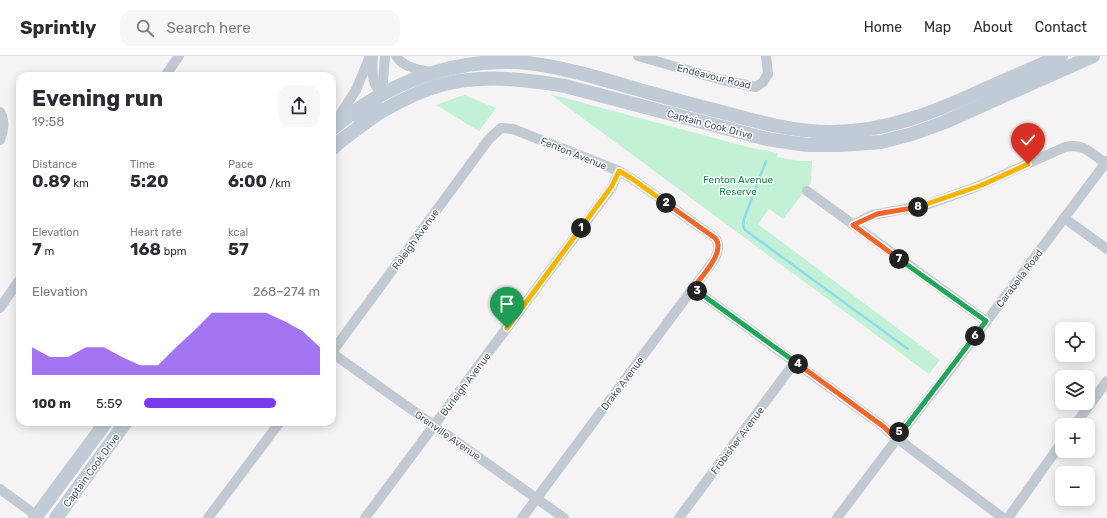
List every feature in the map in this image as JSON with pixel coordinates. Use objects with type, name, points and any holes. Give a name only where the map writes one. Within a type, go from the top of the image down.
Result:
[{"type":"main road","name":"Captain Cook Drive","points":[[336,126],[360,107],[382,93],[431,72],[454,66],[506,62],[527,63],[586,74],[648,93],[766,124],[802,130],[831,132],[869,129],[900,123],[935,111],[1061,56]]},
{"type":"main road","name":"Captain Cook Drive","points":[[336,145],[378,113],[417,94],[441,85],[470,80],[502,78],[534,80],[565,86],[767,139],[807,145],[841,145],[881,142],[912,134],[945,122],[1093,56]]},
{"type":"main road","name":"Captain Cook Drive","points":[[37,517],[103,426]]},
{"type":"main road","name":"Captain Cook Drive","points":[[56,518],[123,426]]},
{"type":"street","points":[[168,72],[179,56]]},
{"type":"street","points":[[336,121],[356,90],[370,56]]},
{"type":"street","points":[[373,56],[372,66],[374,82],[382,93],[393,95],[417,94]]},
{"type":"street","points":[[336,145],[375,105],[382,93],[384,56]]},
{"type":"street","points":[[396,56],[398,60],[413,68],[431,72]]},
{"type":"street","name":"Endeavour Road","points":[[638,56],[722,80],[756,87],[763,82],[768,74],[766,56]]},
{"type":"street","points":[[0,112],[4,118],[0,140]]},
{"type":"street","name":"Fenton Avenue","points":[[501,128],[513,129],[619,171],[715,238],[719,246]]},
{"type":"street","name":"Raleigh Avenue","points":[[336,347],[488,139],[501,128]]},
{"type":"street","points":[[853,225],[877,214],[920,206],[982,185],[1065,147],[1076,146],[1084,148],[1106,162]]},
{"type":"street","name":"Carabella Road","points":[[837,518],[1106,162]]},
{"type":"street","name":"Burleigh Avenue","points":[[365,518],[612,186],[619,171]]},
{"type":"street","points":[[807,191],[986,321]]},
{"type":"street","points":[[1064,218],[1107,249]]},
{"type":"street","name":"Drake Avenue","points":[[522,518],[714,260],[719,246]]},
{"type":"street","points":[[0,308],[16,286]]},
{"type":"street","points":[[693,288],[884,427],[1003,518]]},
{"type":"street","name":"Grenville Avenue","points":[[336,355],[564,518]]},
{"type":"street","name":"Frobisher Avenue","points":[[679,518],[795,362]]},
{"type":"street","points":[[1080,418],[1107,381]]},
{"type":"street","points":[[208,518],[277,426]]},
{"type":"street","points":[[1008,518],[1055,452]]},
{"type":"street","points":[[0,489],[37,517]]},
{"type":"green space","name":"Fenton Avenue Reserve","points":[[550,94],[748,147],[778,153],[777,157],[800,161],[812,161],[811,183],[783,219],[769,209],[758,224],[940,360],[929,374]]},
{"type":"green space","points":[[464,95],[496,108],[479,131],[436,105]]},
{"type":"waterway","points":[[766,161],[744,219],[743,226],[745,230],[908,349]]},
{"type":"route","points":[[507,328],[612,186],[619,171],[717,240],[719,246],[717,254],[693,288],[884,427],[891,434],[893,432],[901,433],[986,321],[853,225],[872,215],[926,205],[982,185],[1028,164]]}]
